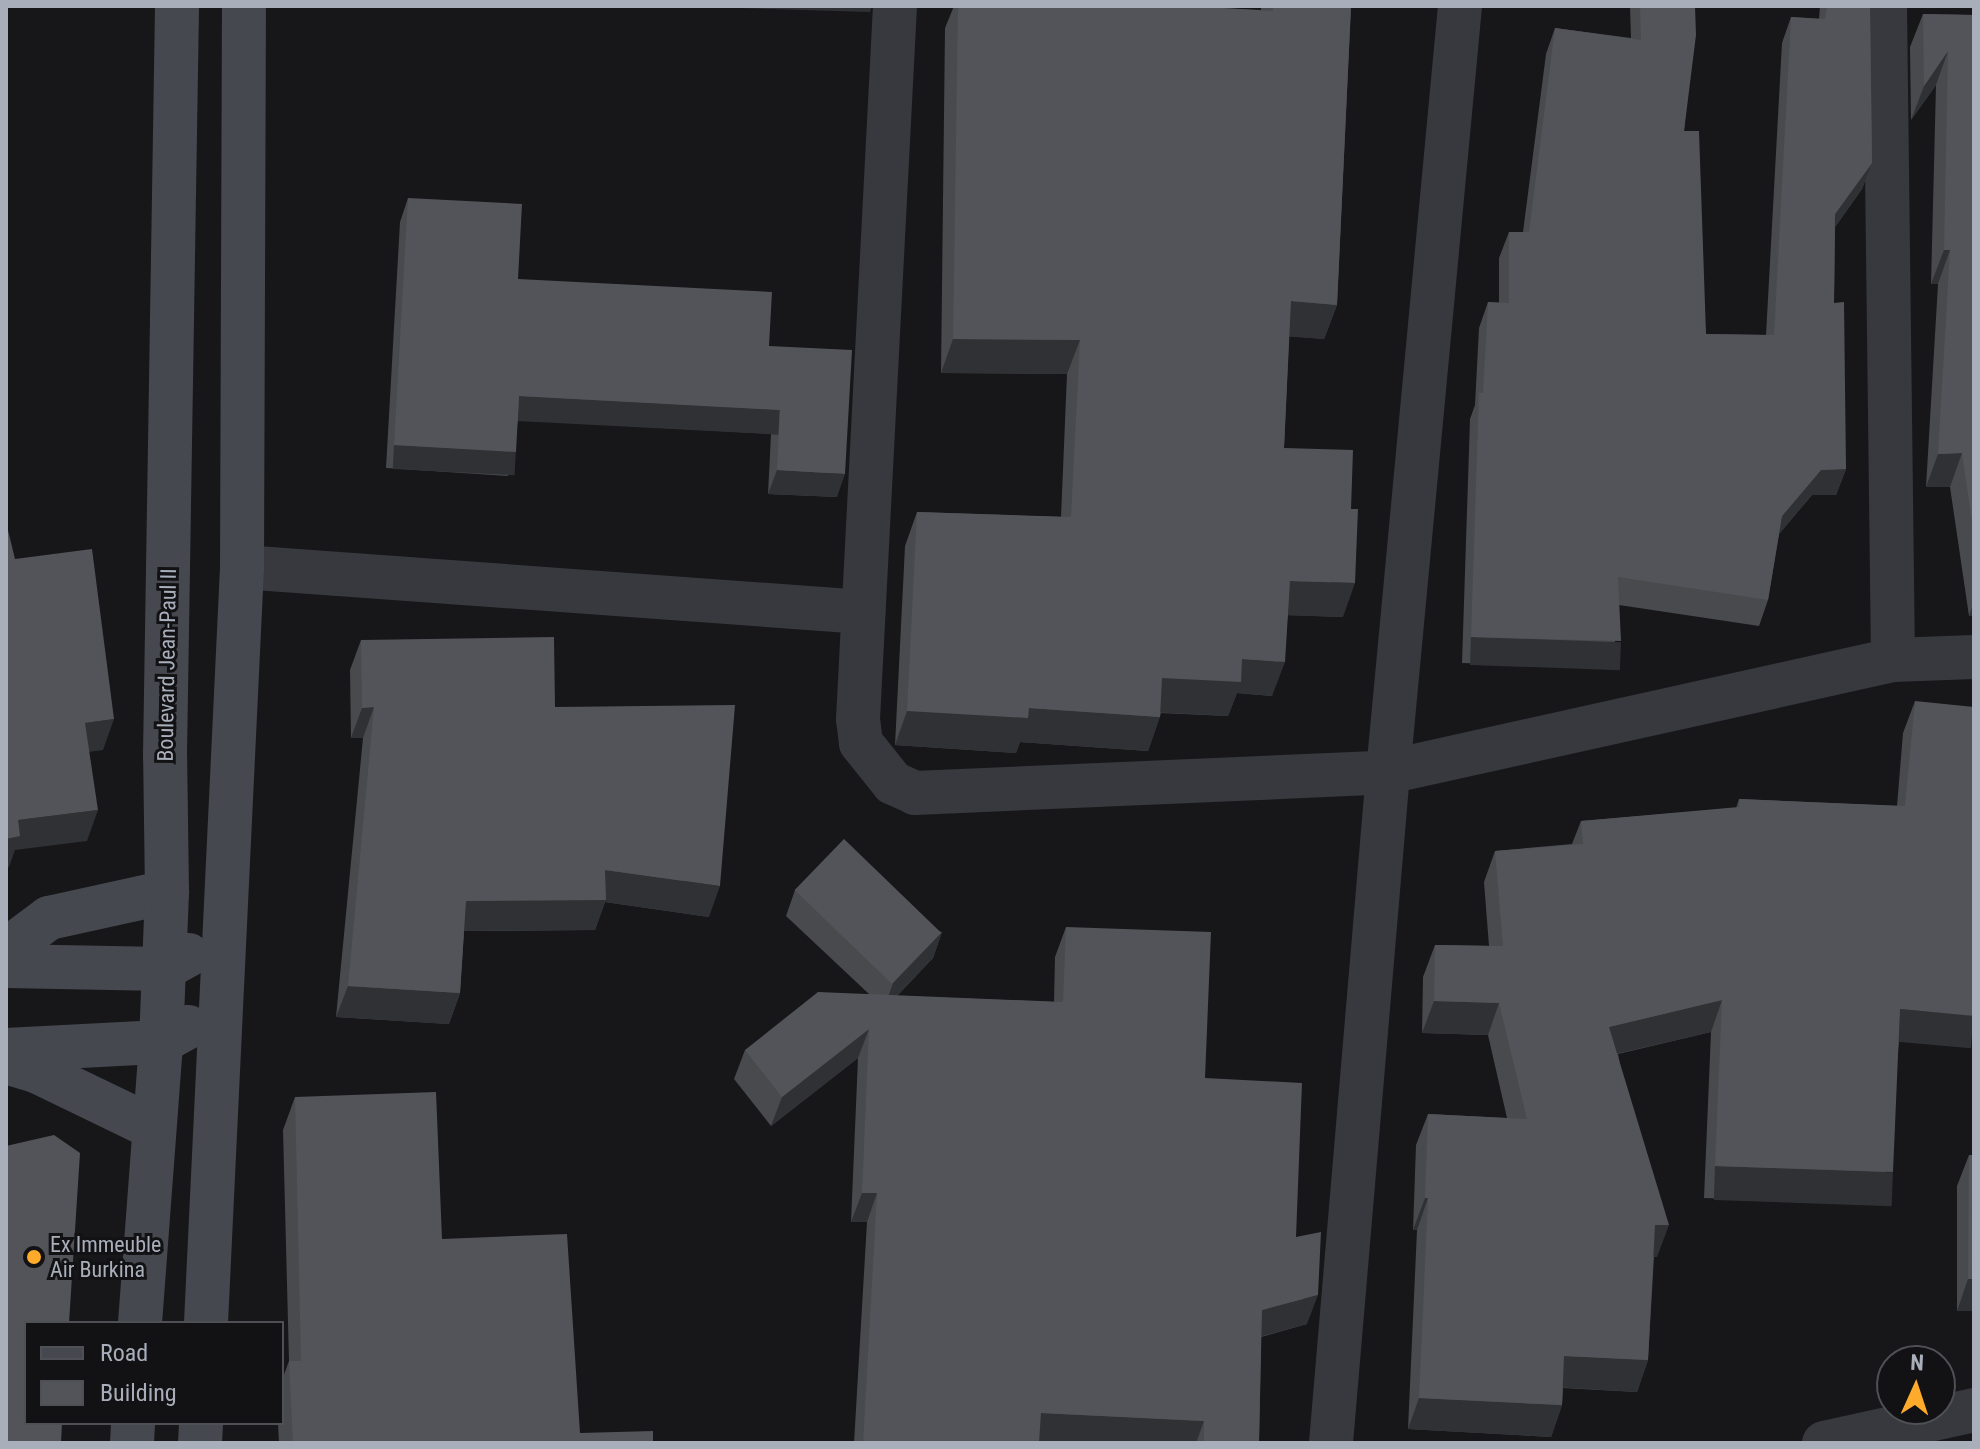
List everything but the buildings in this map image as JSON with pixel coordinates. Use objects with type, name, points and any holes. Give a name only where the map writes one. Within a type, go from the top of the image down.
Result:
[{"type":"main road","name":"Boulevard Jean-Paul II","points":[[140,1321],[152,1127],[161,1042],[167,892],[165,755],[177,6]]},
{"type":"main road","points":[[206,1321],[242,567],[244,6]]},
{"type":"main road","points":[[6,950],[49,918],[167,892]]},
{"type":"main road","points":[[6,966],[163,969],[225,936]]},
{"type":"main road","points":[[6,1050],[161,1042],[223,1008]]},
{"type":"main road","points":[[6,1062],[36,1071],[152,1127]]},
{"type":"street","points":[[895,6],[858,719],[861,743],[893,783],[915,793],[1388,772],[1893,660],[1974,657]]},
{"type":"street","points":[[1331,1443],[1388,772],[1460,6]]},
{"type":"street","points":[[1885,6],[1893,660]]},
{"type":"street","points":[[242,567],[863,612]]},
{"type":"street","points":[[1824,1443],[1974,1410]]},
{"type":"place","name":"Ex Immeuble Air Burkina","points":[[34,1257]]}]
